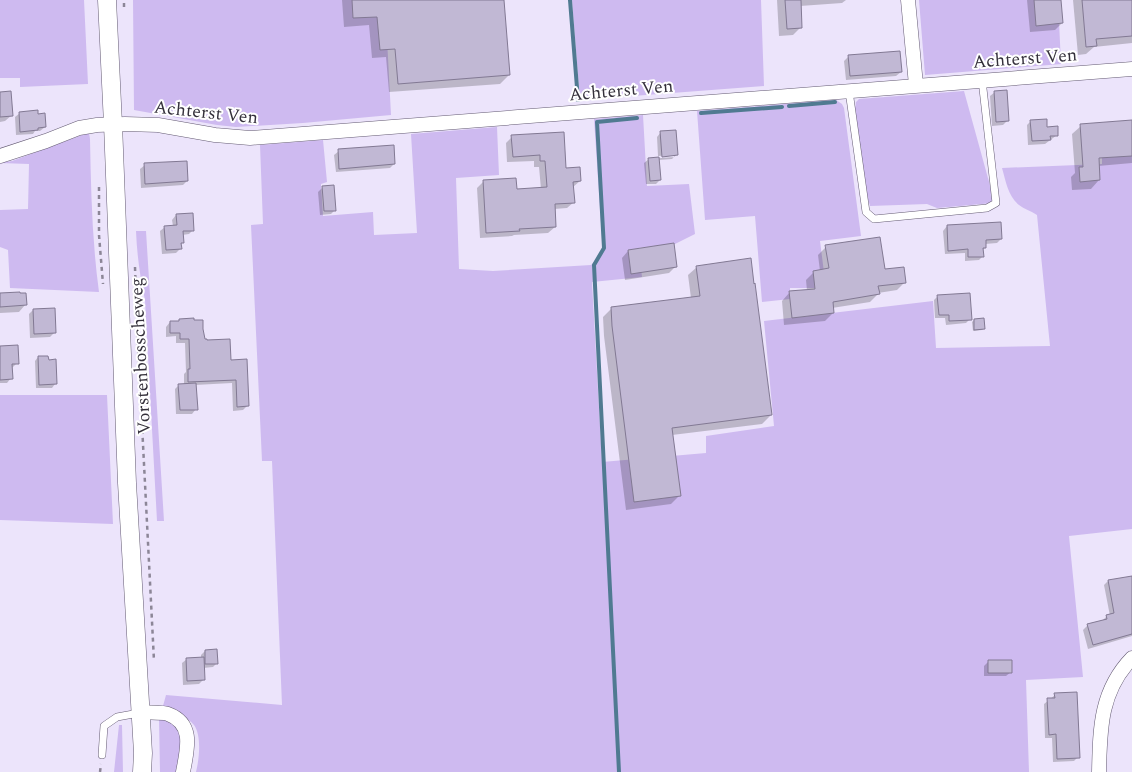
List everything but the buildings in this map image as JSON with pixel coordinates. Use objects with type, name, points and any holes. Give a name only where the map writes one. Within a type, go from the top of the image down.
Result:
[{"type":"street","name":"Vorstenbosscheweg","points":[[107,0],[127,483],[142,772]]},
{"type":"street","points":[[908,0],[916,85]]},
{"type":"street","name":"Achterst Ven","points":[[0,156],[80,128],[96,125],[158,125],[215,135],[250,138],[1132,69]]},
{"type":"street","points":[[1099,772],[1100,730],[1106,701],[1122,668],[1132,658]]},
{"type":"street","points":[[140,712],[166,713],[179,720],[185,728],[187,740],[183,772]]},
{"type":"lane","points":[[849,90],[866,212],[874,219],[987,208],[996,203],[982,80]]},
{"type":"lane","points":[[102,755],[104,726],[117,717],[140,712]]},
{"type":"path","points":[[124,0],[124,9]]},
{"type":"path","name":"Vorstenbosscheweg","points":[[135,265],[136,300]]},
{"type":"path","name":"Vorstenbosscheweg","points":[[138,326],[154,669]]},
{"type":"shaded area","points":[[0,0],[84,0],[88,84],[20,87],[20,78],[0,78]]},
{"type":"shaded area","points":[[133,0],[385,0],[391,115],[236,127],[134,110]]},
{"type":"shaded area","points":[[572,0],[761,0],[764,86],[580,100]]},
{"type":"shaded area","points":[[919,0],[1058,0],[1061,64],[925,75]]},
{"type":"shaded area","points":[[964,91],[994,200],[993,203],[937,208],[927,204],[870,206],[855,109],[856,102],[859,99]]},
{"type":"shaded area","points":[[836,100],[844,108],[861,236],[820,241],[826,288],[790,288],[790,299],[762,302],[755,216],[705,220],[697,111]]},
{"type":"shaded area","points":[[643,115],[647,186],[689,184],[695,234],[675,244],[639,248],[642,277],[592,282],[602,462],[706,453],[706,436],[774,426],[764,321],[933,301],[936,348],[1050,346],[1037,215],[1021,206],[1012,197],[1002,168],[1102,164],[1102,148],[1132,146],[1132,529],[1069,536],[1083,677],[1026,680],[1029,772],[196,772],[199,748],[197,730],[194,725],[180,714],[163,706],[166,695],[282,705],[272,461],[262,461],[251,225],[263,224],[260,145],[323,140],[327,182],[321,184],[323,216],[373,212],[374,235],[417,233],[411,134],[497,127],[499,175],[456,178],[459,269],[493,271],[591,265],[603,253],[594,119]]},
{"type":"shaded area","points":[[89,133],[93,235],[99,292],[10,288],[8,250],[0,247],[0,210],[28,209],[29,164],[0,163],[12,161]]},
{"type":"shaded area","points":[[136,231],[146,231],[164,521],[157,521],[145,300],[139,266]]},
{"type":"shaded area","points":[[0,395],[107,395],[113,524],[0,520]]},
{"type":"shaded area","points":[[165,717],[182,732],[178,772],[160,772],[159,718]]},
{"type":"shaded area","points":[[119,725],[122,725],[123,772],[114,772]]},
{"type":"waterway","points":[[570,0],[578,100]]},
{"type":"waterway","points":[[789,106],[835,102]]},
{"type":"waterway","points":[[701,113],[782,107]]},
{"type":"waterway","points":[[619,772],[594,265],[604,248],[597,122],[637,118]]}]
